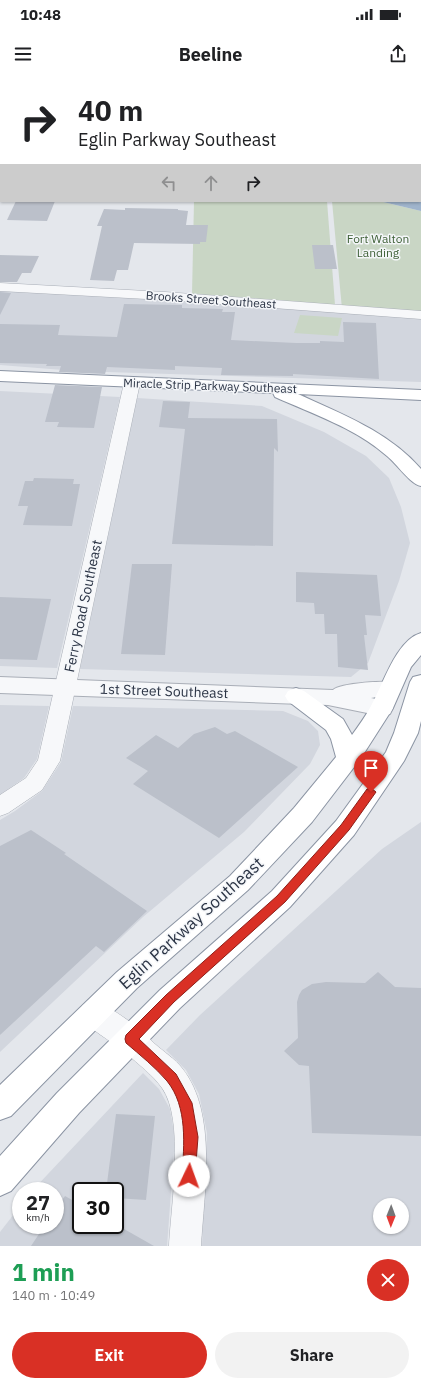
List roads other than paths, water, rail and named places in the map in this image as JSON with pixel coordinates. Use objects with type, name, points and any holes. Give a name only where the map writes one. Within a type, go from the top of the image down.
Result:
[{"type":"highway","name":"Miracle Strip Parkway Southeast","points":[[0,376],[421,395]]},
{"type":"highway","points":[[268,388],[345,422],[368,434],[401,458],[421,481]]},
{"type":"highway","name":"Eglin Parkway Southeast","points":[[0,1106],[127,980],[239,883],[303,815],[348,758],[386,698],[401,664],[421,640]]},
{"type":"highway","points":[[296,696],[335,725],[343,739],[348,758]]},
{"type":"highway","points":[[0,1180],[68,1103],[170,999],[281,899],[345,828],[396,755],[419,696],[386,698]]},
{"type":"street","name":"Brooks Street Southeast","points":[[0,287],[173,297],[421,315]]},
{"type":"street","name":"Ferry Road Southeast","points":[[0,808],[34,784],[49,761],[132,383]]},
{"type":"street","name":"1st Street Southeast","points":[[0,685],[386,698]]},
{"type":"street","points":[[93,1013],[131,1039],[172,1078],[185,1103],[191,1137],[185,1246]]},
{"type":"water","points":[[383,202],[421,202],[421,211]]},
{"type":"park label","name":"Fort Walton Landing","points":[[378,246]]}]
